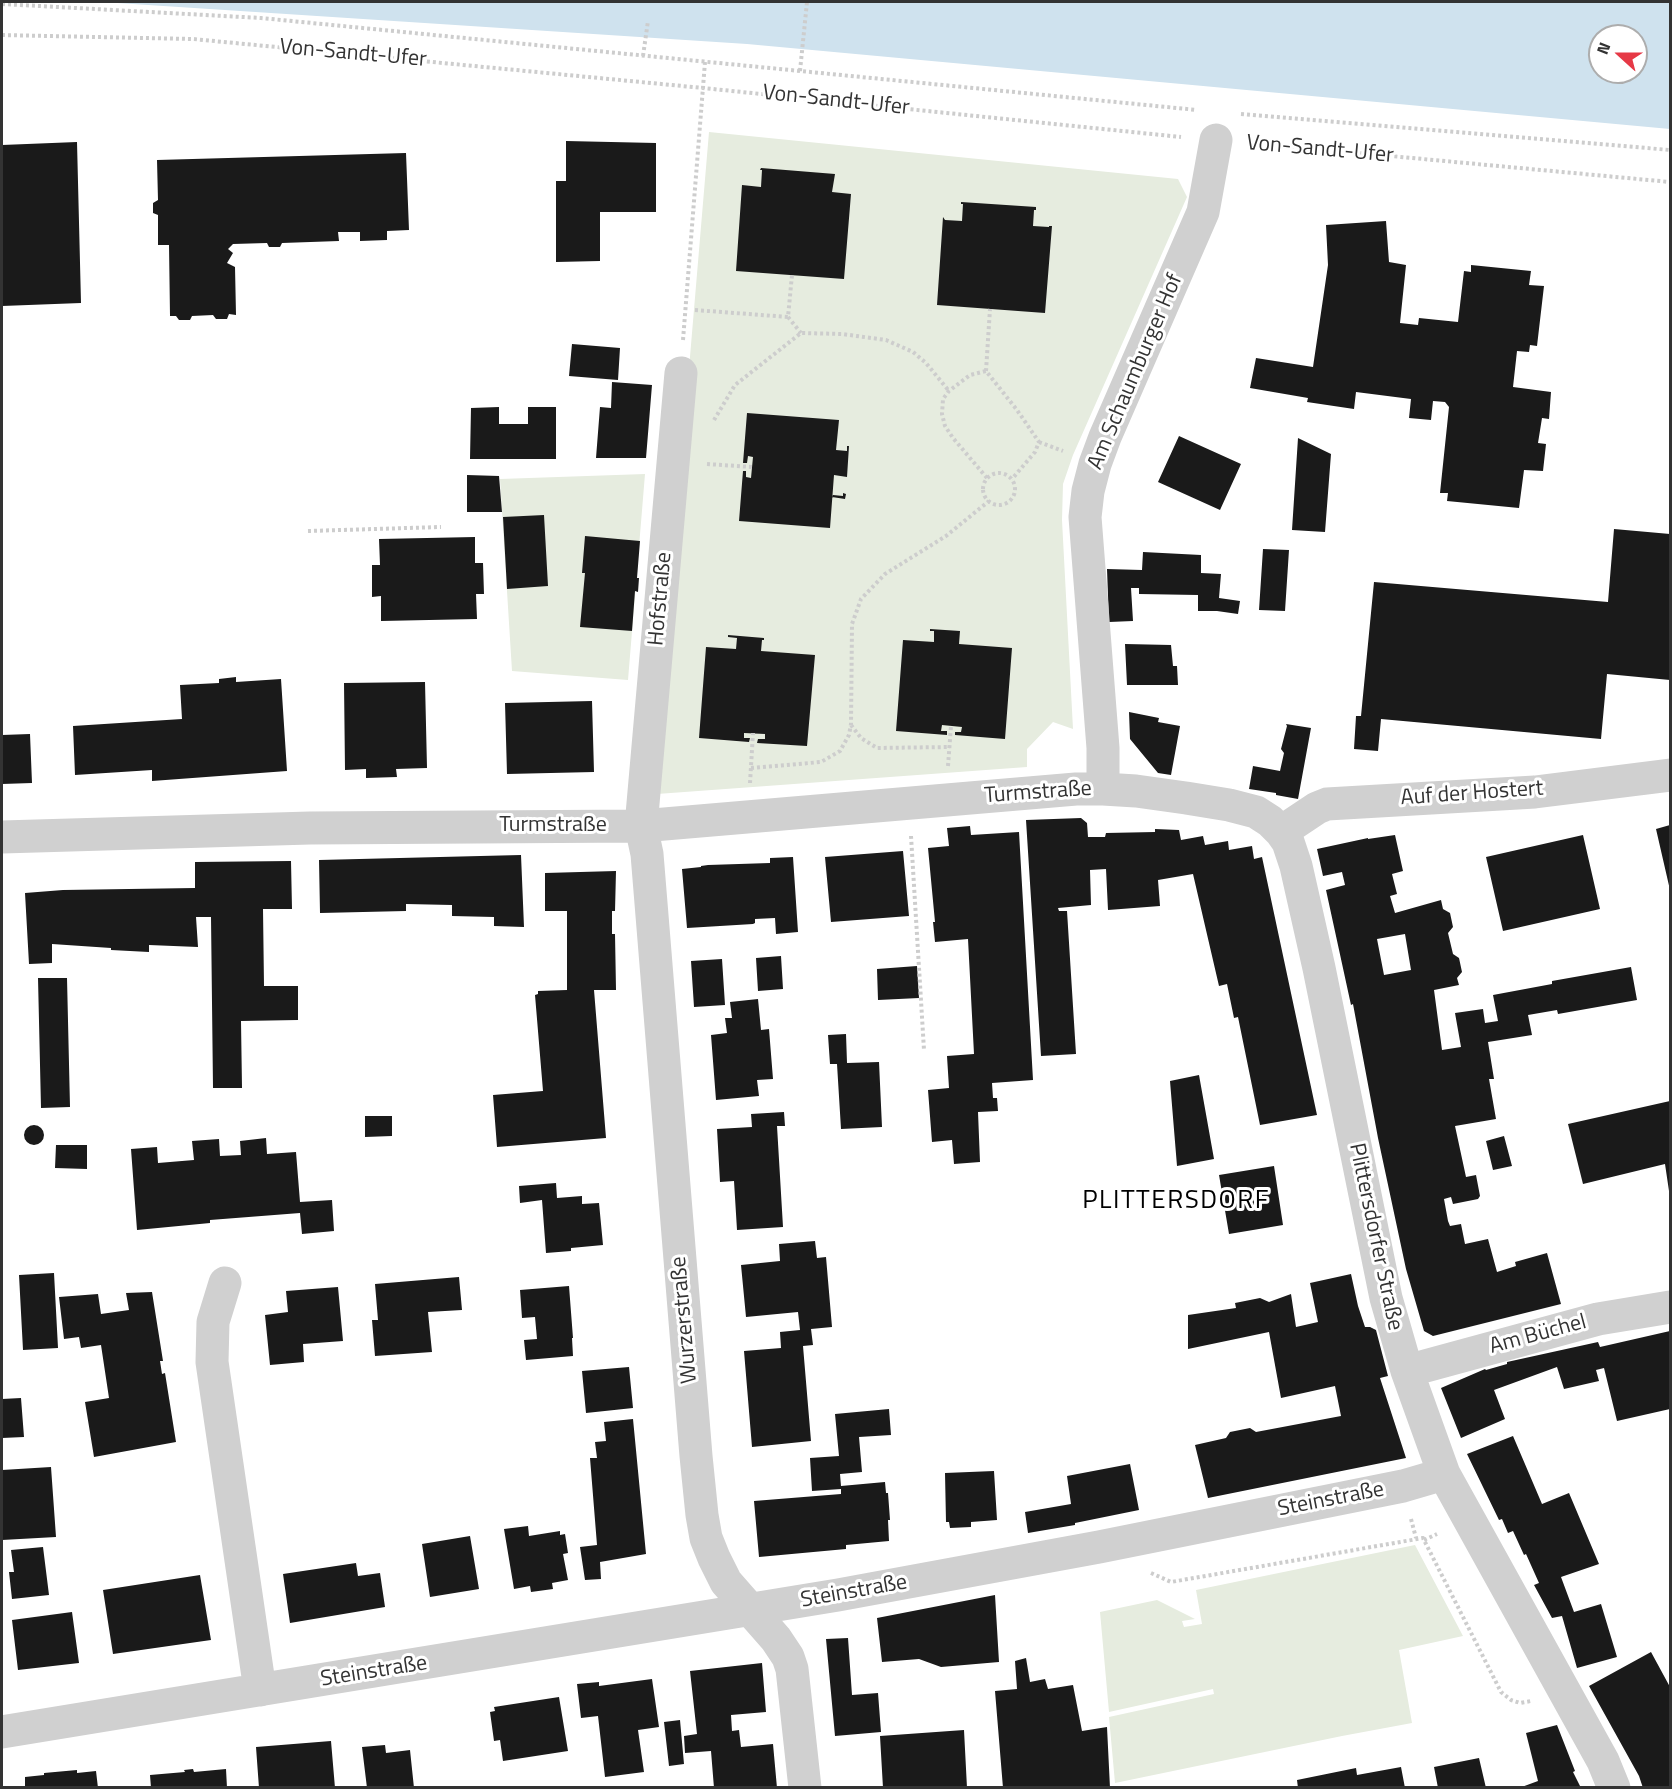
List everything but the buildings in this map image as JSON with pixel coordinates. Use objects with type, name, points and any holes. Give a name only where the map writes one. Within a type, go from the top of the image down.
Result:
[{"type":"street","name":"Am Schaumburger Hof","points":[[1103,789],[1103,748],[1085,517],[1088,491],[1105,437],[1203,212],[1225,127]]},
{"type":"street","name":"Hofstraße","points":[[641,826],[681,373]]},
{"type":"street","name":"Auf der Hostert","points":[[1281,832],[1327,804],[1535,792],[1671,775]]},
{"type":"street","name":"Turmstraße","points":[[2,837],[310,828],[641,826],[1076,789],[1103,789]]},
{"type":"street","name":"Plittersdorfer Straße","points":[[1103,789],[1166,795],[1229,805],[1256,813],[1270,821],[1288,842],[1296,866],[1319,968],[1386,1298],[1407,1371],[1444,1474],[1604,1761],[1614,1788]]},
{"type":"street","name":"Wurzerstraße","points":[[641,826],[647,854],[702,1515],[706,1538],[726,1582],[776,1639],[788,1657],[792,1669],[805,1788]]},
{"type":"street","points":[[225,1283],[213,1322],[212,1362],[260,1690]]},
{"type":"street","name":"Am Büchel","points":[[1407,1371],[1598,1319],[1671,1307]]},
{"type":"street","name":"Steinstraße","points":[[2,1732],[838,1595],[1403,1486],[1444,1474]]},
{"type":"path","points":[[800,71],[807,2]]},
{"type":"path","name":"Von-Sandt-Ufer","points":[[2,4],[261,18],[1198,111]]},
{"type":"path","points":[[643,56],[648,21]]},
{"type":"path","name":"Von-Sandt-Ufer","points":[[2,35],[193,39],[703,88],[1225,127],[1671,150]]},
{"type":"path","points":[[681,373],[705,62]]},
{"type":"path","name":"Von-Sandt-Ufer","points":[[1225,127],[1671,182]]},
{"type":"path","points":[[792,275],[788,317],[801,333]]},
{"type":"path","points":[[990,309],[986,371],[1039,442],[1064,452]]},
{"type":"path","points":[[695,310],[788,317]]},
{"type":"path","points":[[712,424],[735,385],[801,333],[842,334],[886,340],[913,352],[926,363],[949,391]]},
{"type":"path","points":[[986,371],[970,375],[949,391],[943,399],[942,414],[945,426],[987,478]]},
{"type":"path","points":[[1012,479],[1035,452],[1039,442]]},
{"type":"path","points":[[702,464],[752,466]]},
{"type":"path","points":[[995,473],[1005,473],[1012,479],[1015,486],[1011,500],[997,505],[989,501],[983,490],[987,478],[995,473]]},
{"type":"path","points":[[751,768],[821,762],[840,751],[849,735],[851,724],[852,624],[861,600],[885,574],[946,536],[989,501]]},
{"type":"path","points":[[308,531],[441,527]]},
{"type":"path","points":[[851,724],[861,738],[877,748],[950,747]]},
{"type":"path","points":[[948,773],[951,726]]},
{"type":"path","points":[[750,787],[753,733]]},
{"type":"path","points":[[909,803],[924,1050]]},
{"type":"path","points":[[1099,1546],[1171,1582],[1422,1538],[1502,1692],[1510,1700],[1520,1703],[1532,1701],[1563,1686]]},
{"type":"shaded area","points":[[709,132],[1178,179],[1187,197],[1073,455],[1063,484],[1062,520],[1073,729],[1053,722],[1027,749],[1027,767],[657,794],[681,463]]},
{"type":"shaded area","points":[[645,474],[628,680],[512,671],[500,479]]},
{"type":"shaded area","points":[[1415,1545],[1463,1636],[1399,1650],[1412,1723],[1115,1783],[1109,1717],[1214,1694],[1213,1689],[1109,1712],[1100,1612],[1157,1600],[1195,1619],[1182,1621],[1184,1627],[1202,1624],[1196,1590]]},
{"type":"water","points":[[102,2],[1670,2],[1670,129],[747,44]]},
{"type":"district","name":"PLITTERSDORF","points":[[1176,1202]]}]
